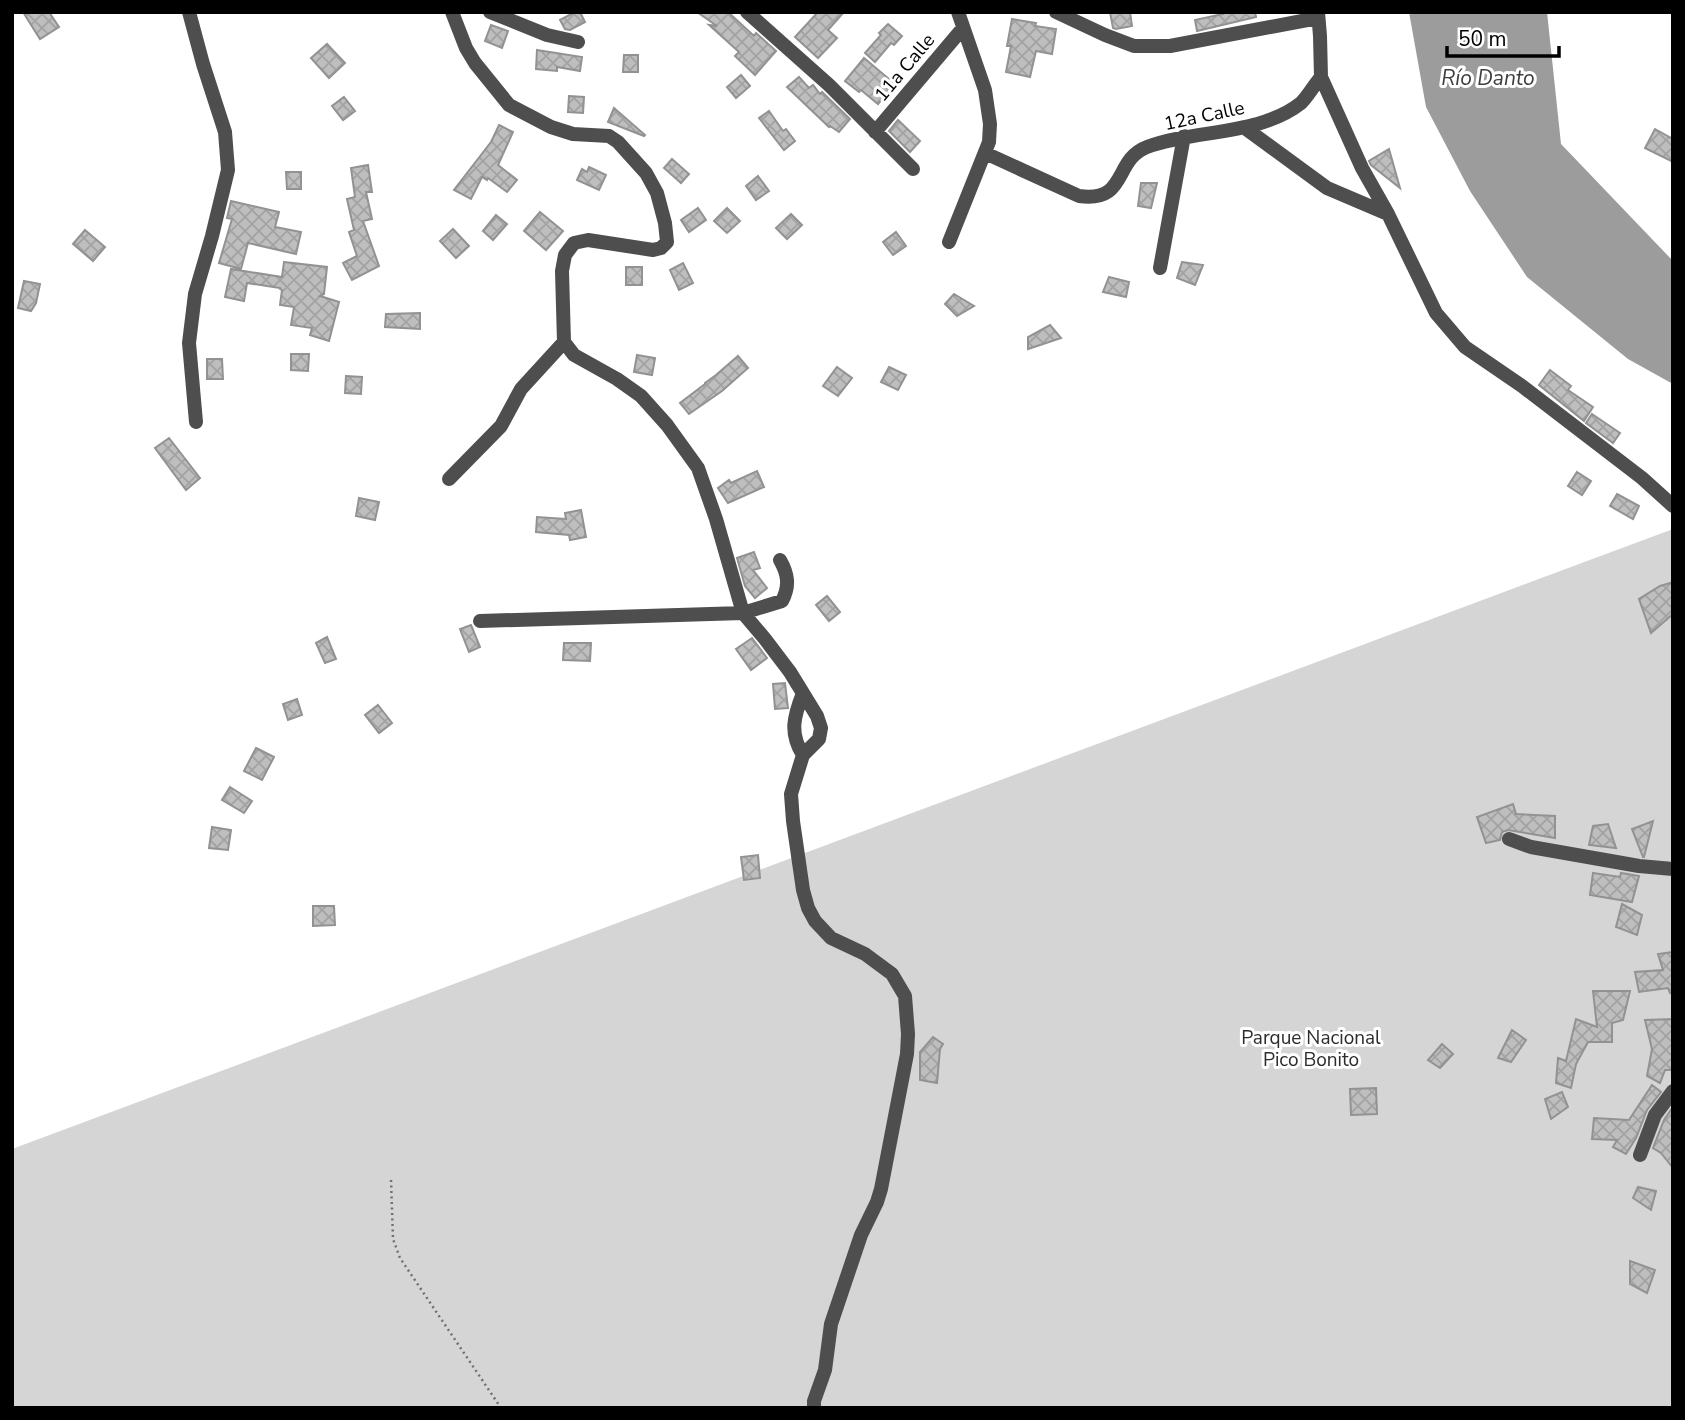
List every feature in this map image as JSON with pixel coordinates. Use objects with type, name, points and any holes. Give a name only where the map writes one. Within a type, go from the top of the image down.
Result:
[{"type":"street","points":[[189,12],[225,132],[228,170],[195,294],[188,343],[196,422]]},
{"type":"street","points":[[452,12],[475,63],[509,105],[551,127],[573,134],[609,136],[618,142],[646,173],[657,193],[667,242],[662,248],[653,250],[588,240],[574,243],[565,255],[562,271],[564,342],[574,355],[618,379],[641,397],[667,425],[698,468],[743,613],[790,672],[817,716],[821,728],[819,739],[803,755],[791,794],[803,890],[808,908],[815,921],[831,937],[865,954],[892,974],[905,996],[907,1054],[881,1189],[831,1324],[825,1370],[814,1408]]},
{"type":"street","points":[[490,12],[547,35],[578,43]]},
{"type":"street","points":[[747,12],[829,85],[913,169]]},
{"type":"street","points":[[948,242],[989,142],[990,124],[985,90],[958,12]]},
{"type":"street","points":[[1056,12],[1135,46],[1171,46],[1318,15],[1321,77],[1362,168],[1436,313],[1465,346],[1643,478],[1673,506]]},
{"type":"street","name":"11a Calle","points":[[875,132],[962,28]]},
{"type":"street","name":"12a Calle","points":[[985,153],[1079,196],[1103,196],[1111,190],[1135,153],[1184,136],[1245,128],[1275,117],[1301,102],[1321,77]]},
{"type":"street","points":[[1245,128],[1327,188],[1388,215]]},
{"type":"street","points":[[1160,268],[1184,136]]},
{"type":"street","points":[[449,479],[501,426],[520,389],[564,342]]},
{"type":"street","points":[[480,621],[743,613],[782,601],[787,593],[787,572],[780,560]]},
{"type":"street","points":[[803,693],[794,727],[796,744],[803,755]]},
{"type":"street","points":[[1509,839],[1531,847],[1639,866],[1673,869]]},
{"type":"street","points":[[1640,1155],[1655,1115],[1673,1091]]},
{"type":"path","points":[[391,1181],[393,1239],[400,1258],[501,1408]]},
{"type":"green space","name":"Parque Nacional Pico Bonito","points":[[1673,529],[1673,1408],[12,1408],[12,1149]]},
{"type":"water","name":"Río Danto","points":[[1409,12],[1547,12],[1561,144],[1673,261],[1673,384],[1628,359],[1527,277],[1470,191],[1426,107]]},
{"type":"building","points":[[23,12],[49,12],[59,27],[40,39]]},
{"type":"building","points":[[580,12],[585,22],[570,30],[565,29],[560,20]]},
{"type":"building","points":[[697,12],[728,12],[754,36],[756,33],[776,51],[755,75],[735,56],[739,52],[709,25],[717,26]]},
{"type":"building","points":[[818,12],[844,12],[828,30],[837,38],[818,58],[795,37]]},
{"type":"building","points":[[1110,12],[1130,12],[1132,26],[1113,28]]},
{"type":"building","points":[[1223,12],[1255,12],[1256,17],[1197,31],[1195,20]]},
{"type":"building","points":[[1012,19],[1056,29],[1052,54],[1036,51],[1030,77],[1006,72]]},
{"type":"building","points":[[888,24],[902,36],[894,45],[891,43],[875,62],[865,53]]},
{"type":"building","points":[[491,25],[508,31],[502,48],[485,41]]},
{"type":"building","points":[[327,44],[345,63],[329,78],[311,58]]},
{"type":"building","points":[[537,50],[582,57],[580,71],[557,67],[557,71],[536,69]]},
{"type":"building","points":[[624,55],[638,55],[638,72],[623,72]]},
{"type":"building","points":[[864,58],[895,84],[878,104],[845,81]]},
{"type":"building","points":[[741,75],[750,86],[736,98],[727,87]]},
{"type":"building","points":[[799,77],[809,88],[813,85],[820,94],[822,92],[850,119],[839,132],[829,127],[787,87]]},
{"type":"building","points":[[569,96],[584,97],[583,113],[568,112]]},
{"type":"building","points":[[344,97],[355,111],[343,120],[332,106]]},
{"type":"building","points":[[614,108],[645,135],[608,122]]},
{"type":"building","points":[[769,111],[783,131],[786,129],[795,141],[784,150],[759,118]]},
{"type":"building","points":[[898,120],[920,141],[910,152],[889,131]]},
{"type":"building","points":[[499,125],[513,132],[498,165],[517,180],[507,192],[488,178],[487,180],[482,177],[471,199],[454,190],[491,142]]},
{"type":"building","points":[[1655,129],[1673,139],[1673,162],[1645,148]]},
{"type":"building","points":[[1389,149],[1400,188],[1369,161]]},
{"type":"building","points":[[672,159],[689,174],[681,183],[664,168]]},
{"type":"building","points":[[368,165],[372,192],[366,192],[372,219],[363,221],[379,266],[352,280],[343,263],[357,256],[349,232],[354,230],[347,199],[355,197],[351,168]]},
{"type":"building","points":[[589,167],[606,175],[599,190],[577,180],[582,169],[587,172]]},
{"type":"building","points":[[286,172],[301,172],[301,189],[287,189]]},
{"type":"building","points":[[758,176],[769,191],[756,200],[746,186]]},
{"type":"building","points":[[1141,183],[1157,183],[1151,208],[1138,206]]},
{"type":"building","points":[[231,201],[279,212],[275,227],[301,232],[296,254],[248,243],[241,269],[219,263],[232,219],[227,218]]},
{"type":"building","points":[[698,208],[706,220],[689,232],[681,220]]},
{"type":"building","points":[[727,208],[740,221],[727,233],[714,221]]},
{"type":"building","points":[[540,212],[563,231],[546,250],[524,231]]},
{"type":"building","points":[[791,214],[802,225],[787,239],[776,228]]},
{"type":"building","points":[[496,215],[507,224],[493,240],[483,231]]},
{"type":"building","points":[[453,229],[469,246],[456,258],[440,241]]},
{"type":"building","points":[[85,230],[105,247],[93,261],[73,244]]},
{"type":"building","points":[[896,232],[906,246],[893,255],[883,242]]},
{"type":"building","points":[[284,262],[327,267],[324,294],[320,296],[339,302],[329,341],[310,335],[312,328],[291,325],[294,307],[280,305],[280,288],[247,283],[244,301],[225,297],[231,269],[282,277]]},
{"type":"building","points":[[1182,262],[1203,265],[1195,285],[1177,278]]},
{"type":"building","points":[[683,263],[693,283],[679,290],[670,270]]},
{"type":"building","points":[[626,267],[642,267],[642,285],[626,285]]},
{"type":"building","points":[[1109,277],[1129,282],[1126,297],[1103,292]]},
{"type":"building","points":[[24,281],[40,284],[36,303],[31,311],[18,308]]},
{"type":"building","points":[[954,294],[974,306],[957,316],[945,304]]},
{"type":"building","points":[[420,313],[420,329],[385,327],[386,314]]},
{"type":"building","points":[[1050,325],[1061,338],[1028,349],[1028,337]]},
{"type":"building","points":[[291,354],[309,354],[308,371],[291,370]]},
{"type":"building","points":[[637,355],[655,358],[652,375],[634,372]]},
{"type":"building","points":[[738,356],[748,368],[722,391],[689,414],[680,403]]},
{"type":"building","points":[[207,359],[222,359],[223,379],[207,379]]},
{"type":"building","points":[[837,367],[852,378],[838,396],[823,386]]},
{"type":"building","points":[[889,367],[906,375],[898,390],[881,382]]},
{"type":"building","points":[[1550,370],[1571,386],[1568,390],[1593,407],[1584,421],[1539,385]]},
{"type":"building","points":[[346,376],[362,377],[361,394],[345,393]]},
{"type":"building","points":[[1592,414],[1620,433],[1613,443],[1586,423]]},
{"type":"building","points":[[169,438],[200,478],[186,490],[155,448]]},
{"type":"building","points":[[757,471],[764,487],[728,503],[718,488],[729,480],[731,483]]},
{"type":"building","points":[[1577,472],[1591,481],[1582,495],[1568,486]]},
{"type":"building","points":[[1617,494],[1639,506],[1633,519],[1610,506]]},
{"type":"building","points":[[359,498],[379,502],[375,520],[356,516]]},
{"type":"building","points":[[581,510],[586,537],[570,540],[569,535],[536,532],[537,517],[566,519],[565,513]]},
{"type":"building","points":[[754,552],[760,568],[753,570],[767,588],[755,598],[745,586],[737,558]]},
{"type":"building","points":[[1673,582],[1673,614],[1651,633],[1639,599],[1660,586]]},
{"type":"building","points":[[827,596],[840,612],[829,621],[816,605]]},
{"type":"building","points":[[471,625],[480,647],[469,652],[460,629]]},
{"type":"building","points":[[327,637],[336,659],[325,663],[316,643]]},
{"type":"building","points":[[752,638],[767,658],[751,670],[736,649]]},
{"type":"building","points":[[564,643],[591,643],[590,661],[563,660]]},
{"type":"building","points":[[785,683],[788,708],[775,709],[773,684]]},
{"type":"building","points":[[297,699],[302,715],[288,720],[283,704]]},
{"type":"building","points":[[378,705],[392,723],[379,733],[365,715]]},
{"type":"building","points":[[256,748],[274,757],[262,780],[244,771]]},
{"type":"building","points":[[230,787],[252,801],[244,813],[222,800]]},
{"type":"building","points":[[1513,804],[1516,814],[1555,816],[1555,838],[1508,830],[1502,832],[1500,840],[1486,843],[1477,817]]},
{"type":"building","points":[[1653,821],[1644,857],[1643,857],[1632,829]]},
{"type":"building","points":[[1608,824],[1616,848],[1589,845],[1593,826]]},
{"type":"building","points":[[212,827],[231,830],[228,850],[209,848]]},
{"type":"building","points":[[758,855],[760,878],[744,880],[741,857]]},
{"type":"building","points":[[1593,873],[1620,877],[1621,873],[1639,876],[1632,902],[1590,895]]},
{"type":"building","points":[[1622,904],[1642,915],[1637,935],[1616,927]]},
{"type":"building","points":[[313,906],[334,906],[335,925],[313,926]]},
{"type":"building","points":[[1673,952],[1673,992],[1670,993],[1668,988],[1639,992],[1635,972],[1663,970],[1658,954]]},
{"type":"building","points":[[1593,991],[1630,991],[1623,1020],[1612,1023],[1612,1042],[1588,1042],[1576,1064],[1571,1088],[1556,1083],[1558,1058],[1566,1061],[1576,1019],[1597,1027]]},
{"type":"building","points":[[1673,1019],[1673,1070],[1665,1070],[1660,1083],[1647,1076],[1652,1049],[1645,1020]]},
{"type":"building","points":[[1512,1030],[1526,1040],[1511,1062],[1498,1058]]},
{"type":"building","points":[[933,1037],[943,1044],[940,1049],[937,1083],[920,1080],[920,1052]]},
{"type":"building","points":[[1442,1044],[1453,1054],[1440,1068],[1428,1060]]},
{"type":"building","points":[[1652,1085],[1661,1092],[1647,1110],[1636,1138],[1626,1154],[1613,1147],[1617,1140],[1592,1139],[1594,1118],[1629,1120]]},
{"type":"building","points":[[1376,1088],[1377,1114],[1351,1115],[1350,1089]]},
{"type":"building","points":[[1562,1092],[1568,1107],[1551,1119],[1545,1099]]},
{"type":"building","points":[[1673,1107],[1673,1168],[1661,1153],[1653,1148],[1664,1120]]},
{"type":"building","points":[[1638,1187],[1656,1191],[1651,1210],[1633,1198]]},
{"type":"building","points":[[1630,1261],[1655,1270],[1647,1293],[1630,1284]]}]
